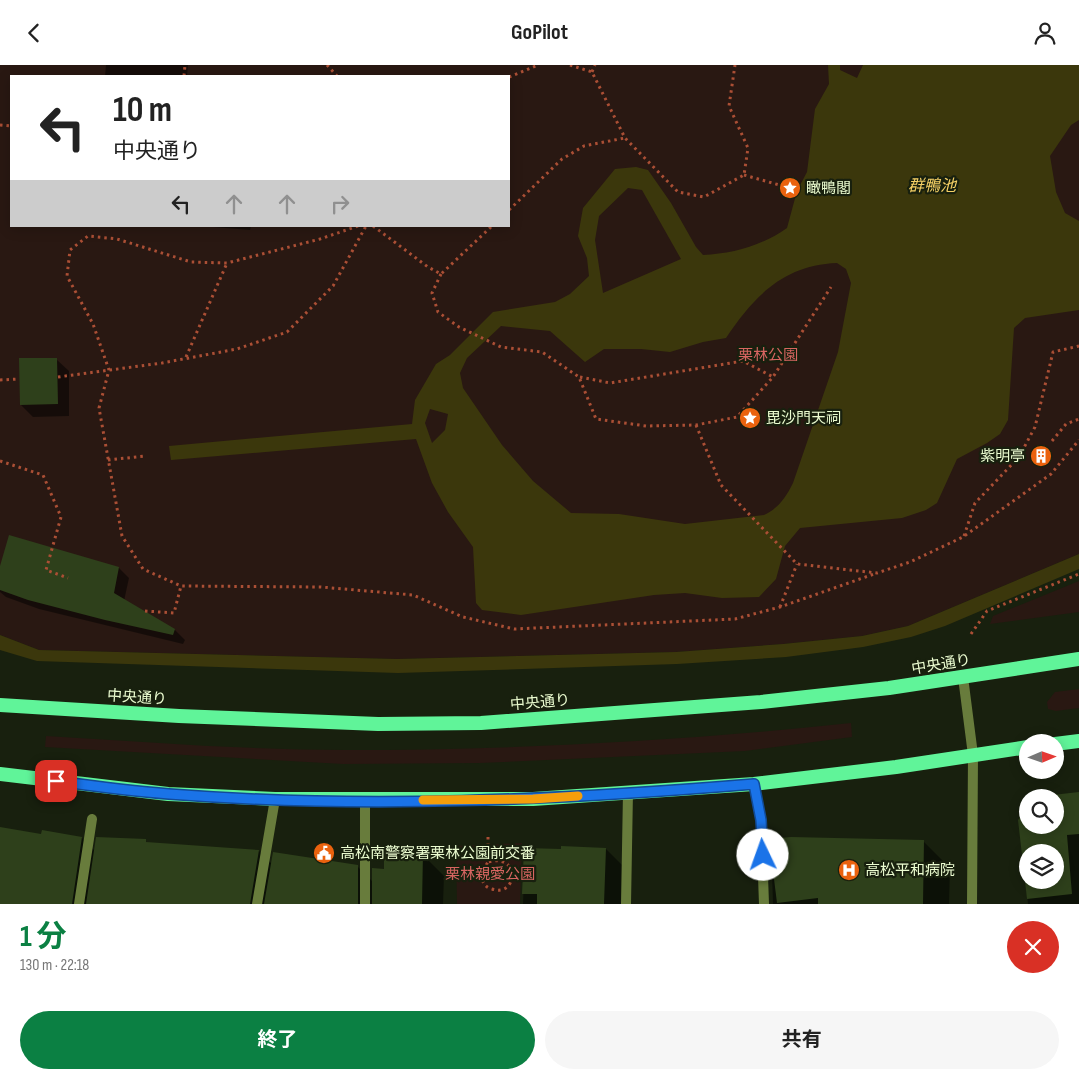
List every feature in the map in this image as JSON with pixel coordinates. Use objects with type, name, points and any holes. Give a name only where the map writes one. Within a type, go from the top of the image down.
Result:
[{"type":"highway","name":"中央通り","points":[[0,705],[180,716],[378,724],[481,723],[761,702],[889,688],[1079,659]]},
{"type":"highway","points":[[1064,743],[1079,741]]},
{"type":"highway","points":[[0,774],[168,794],[365,801],[533,799],[754,784],[896,767],[1019,748]]},
{"type":"street","points":[[963,677],[973,755],[972,904]]},
{"type":"street","points":[[754,784],[761,820],[764,904]]},
{"type":"street","points":[[626,904],[628,792]]},
{"type":"street","points":[[257,904],[275,799]]},
{"type":"street","points":[[365,801],[365,904]]},
{"type":"street","points":[[79,904],[92,819]]},
{"type":"path","points":[[327,65],[336,75]]},
{"type":"path","points":[[510,77],[538,65]]},
{"type":"path","points":[[570,65],[592,72],[625,138],[678,192],[704,197],[744,175],[790,188]]},
{"type":"path","points":[[592,72],[596,65]]},
{"type":"path","points":[[734,65],[729,106],[748,148],[744,175]]},
{"type":"path","points":[[510,209],[562,159],[584,146],[625,138]]},
{"type":"path","points":[[355,227],[320,239],[227,263],[191,262],[117,239],[88,236],[70,250],[67,276],[93,324],[109,370],[99,407],[122,536],[143,569],[181,586],[321,587],[413,595],[463,617],[514,629],[735,619],[780,607],[910,562],[963,537],[1051,475],[1079,440]]},
{"type":"path","points":[[58,377],[237,349],[288,332],[333,286],[365,227]]},
{"type":"path","points":[[374,227],[440,274]]},
{"type":"path","points":[[491,227],[440,274],[432,293],[438,312],[459,327],[501,347],[542,352],[579,377],[610,383],[743,361],[773,377]]},
{"type":"path","points":[[186,357],[227,263]]},
{"type":"path","points":[[579,377],[596,419],[646,426],[696,425],[737,417],[773,377],[831,287]]},
{"type":"path","points":[[963,537],[975,503],[1019,457],[1035,427],[1053,352],[1079,346]]},
{"type":"path","points":[[0,380],[20,379]]},
{"type":"path","points":[[1052,441],[1066,424],[1079,419]]},
{"type":"path","points":[[696,425],[721,485],[797,564],[877,573]]},
{"type":"path","points":[[108,460],[145,456]]},
{"type":"path","points":[[0,461],[43,475],[60,517],[46,570],[68,578]]},
{"type":"path","points":[[780,607],[797,564]]},
{"type":"path","points":[[970,634],[987,611],[1079,574]]},
{"type":"path","points":[[145,611],[174,613],[181,586]]},
{"type":"path","points":[[488,837],[488,862],[481,874],[482,882],[487,887],[502,890],[508,886],[512,879],[512,870],[506,862],[497,859],[488,862]]},
{"type":"green space","name":"栗林公園","points":[[0,65],[1079,65],[1079,554],[908,626],[862,636],[783,644],[676,652],[397,659],[39,650],[0,635]]},
{"type":"green space","points":[[1079,581],[1079,612],[990,624],[993,616]]},
{"type":"green space","points":[[1079,689],[1079,708],[1056,711],[1048,709],[1047,702],[1055,692]]},
{"type":"green space","points":[[851,723],[852,737],[745,751],[480,763],[343,764],[45,747],[46,736],[271,749],[409,750],[599,743],[725,735]]},
{"type":"green space","name":"栗林親愛公園","points":[[522,843],[520,904],[457,904],[456,846]]},
{"type":"water","name":"群鴨池","points":[[828,65],[840,65],[840,70],[857,78],[863,65],[1079,65],[1079,120],[1071,125],[1050,156],[1056,192],[1065,213],[1079,221],[1079,310],[1025,318],[1014,328],[1008,420],[1000,434],[957,459],[937,503],[926,510],[902,518],[800,528],[785,546],[776,579],[759,597],[722,598],[685,593],[654,595],[521,615],[482,610],[476,603],[473,547],[448,512],[432,483],[416,439],[171,460],[169,446],[412,424],[415,400],[436,364],[450,355],[493,312],[555,302],[570,294],[589,276],[587,258],[578,236],[583,208],[615,169],[636,167],[648,170],[671,203],[696,247],[703,255],[736,251],[758,244],[778,234],[787,228],[797,191],[807,172],[815,109],[829,84]],"holes":[[[628,188],[642,190],[681,259],[603,293],[595,240],[599,216]],[[837,263],[846,269],[851,283],[838,352],[793,483],[781,502],[764,515],[685,524],[619,514],[571,513],[533,481],[502,445],[463,388],[460,373],[467,358],[501,326],[550,331],[585,362],[604,349],[641,349],[670,352],[703,342],[726,338],[759,296],[786,277],[818,265]],[[430,409],[448,414],[445,430],[432,443],[425,423]]]},
{"type":"water","points":[[1079,554],[1079,569],[945,626],[911,637],[863,647],[786,657],[677,664],[398,673],[37,661],[0,650],[0,635],[39,650],[397,659],[676,652],[783,644],[862,636],[908,626]]},
{"type":"building","points":[[19,358],[57,358],[58,404],[20,405]]},
{"type":"building","points":[[9,535],[119,567],[114,593],[175,629],[173,635],[28,600],[0,590],[0,566]]},
{"type":"building","points":[[1079,792],[1079,834],[1067,835],[1072,894],[1027,899],[1026,889],[1064,889],[1064,844],[1021,844],[1020,834],[1064,834],[1064,794]]},
{"type":"building","points":[[0,827],[41,834],[42,830],[82,837],[72,904],[0,904]]},
{"type":"building","points":[[96,837],[146,839],[146,842],[259,850],[250,904],[86,904]]},
{"type":"building","name":"高松平和病院","points":[[791,837],[924,840],[923,904],[818,904],[818,898],[777,903],[769,839]]},
{"type":"building","points":[[561,846],[606,848],[604,904],[537,904],[537,894],[522,894],[524,848],[561,849]]},
{"type":"building","points":[[273,852],[358,865],[358,904],[264,904]]},
{"type":"building","points":[[384,852],[423,853],[422,904],[372,904],[372,868],[384,869]]},
{"type":"slow traffic","points":[[423,800],[533,799],[578,796]]},
{"type":"place","name":"瞰鴨閣","points":[[790,188]]},
{"type":"place","name":"毘沙門天祠","points":[[750,418]]},
{"type":"place","name":"紫明亭","points":[[1041,456]]},
{"type":"place","name":"高松南警察署栗林公園前交番","points":[[324,853]]},
{"type":"place","name":"高松平和病院","points":[[849,870]]},
{"type":"route","points":[[56,781],[168,794],[365,801],[533,799],[754,784],[761,820],[763,855]]}]
